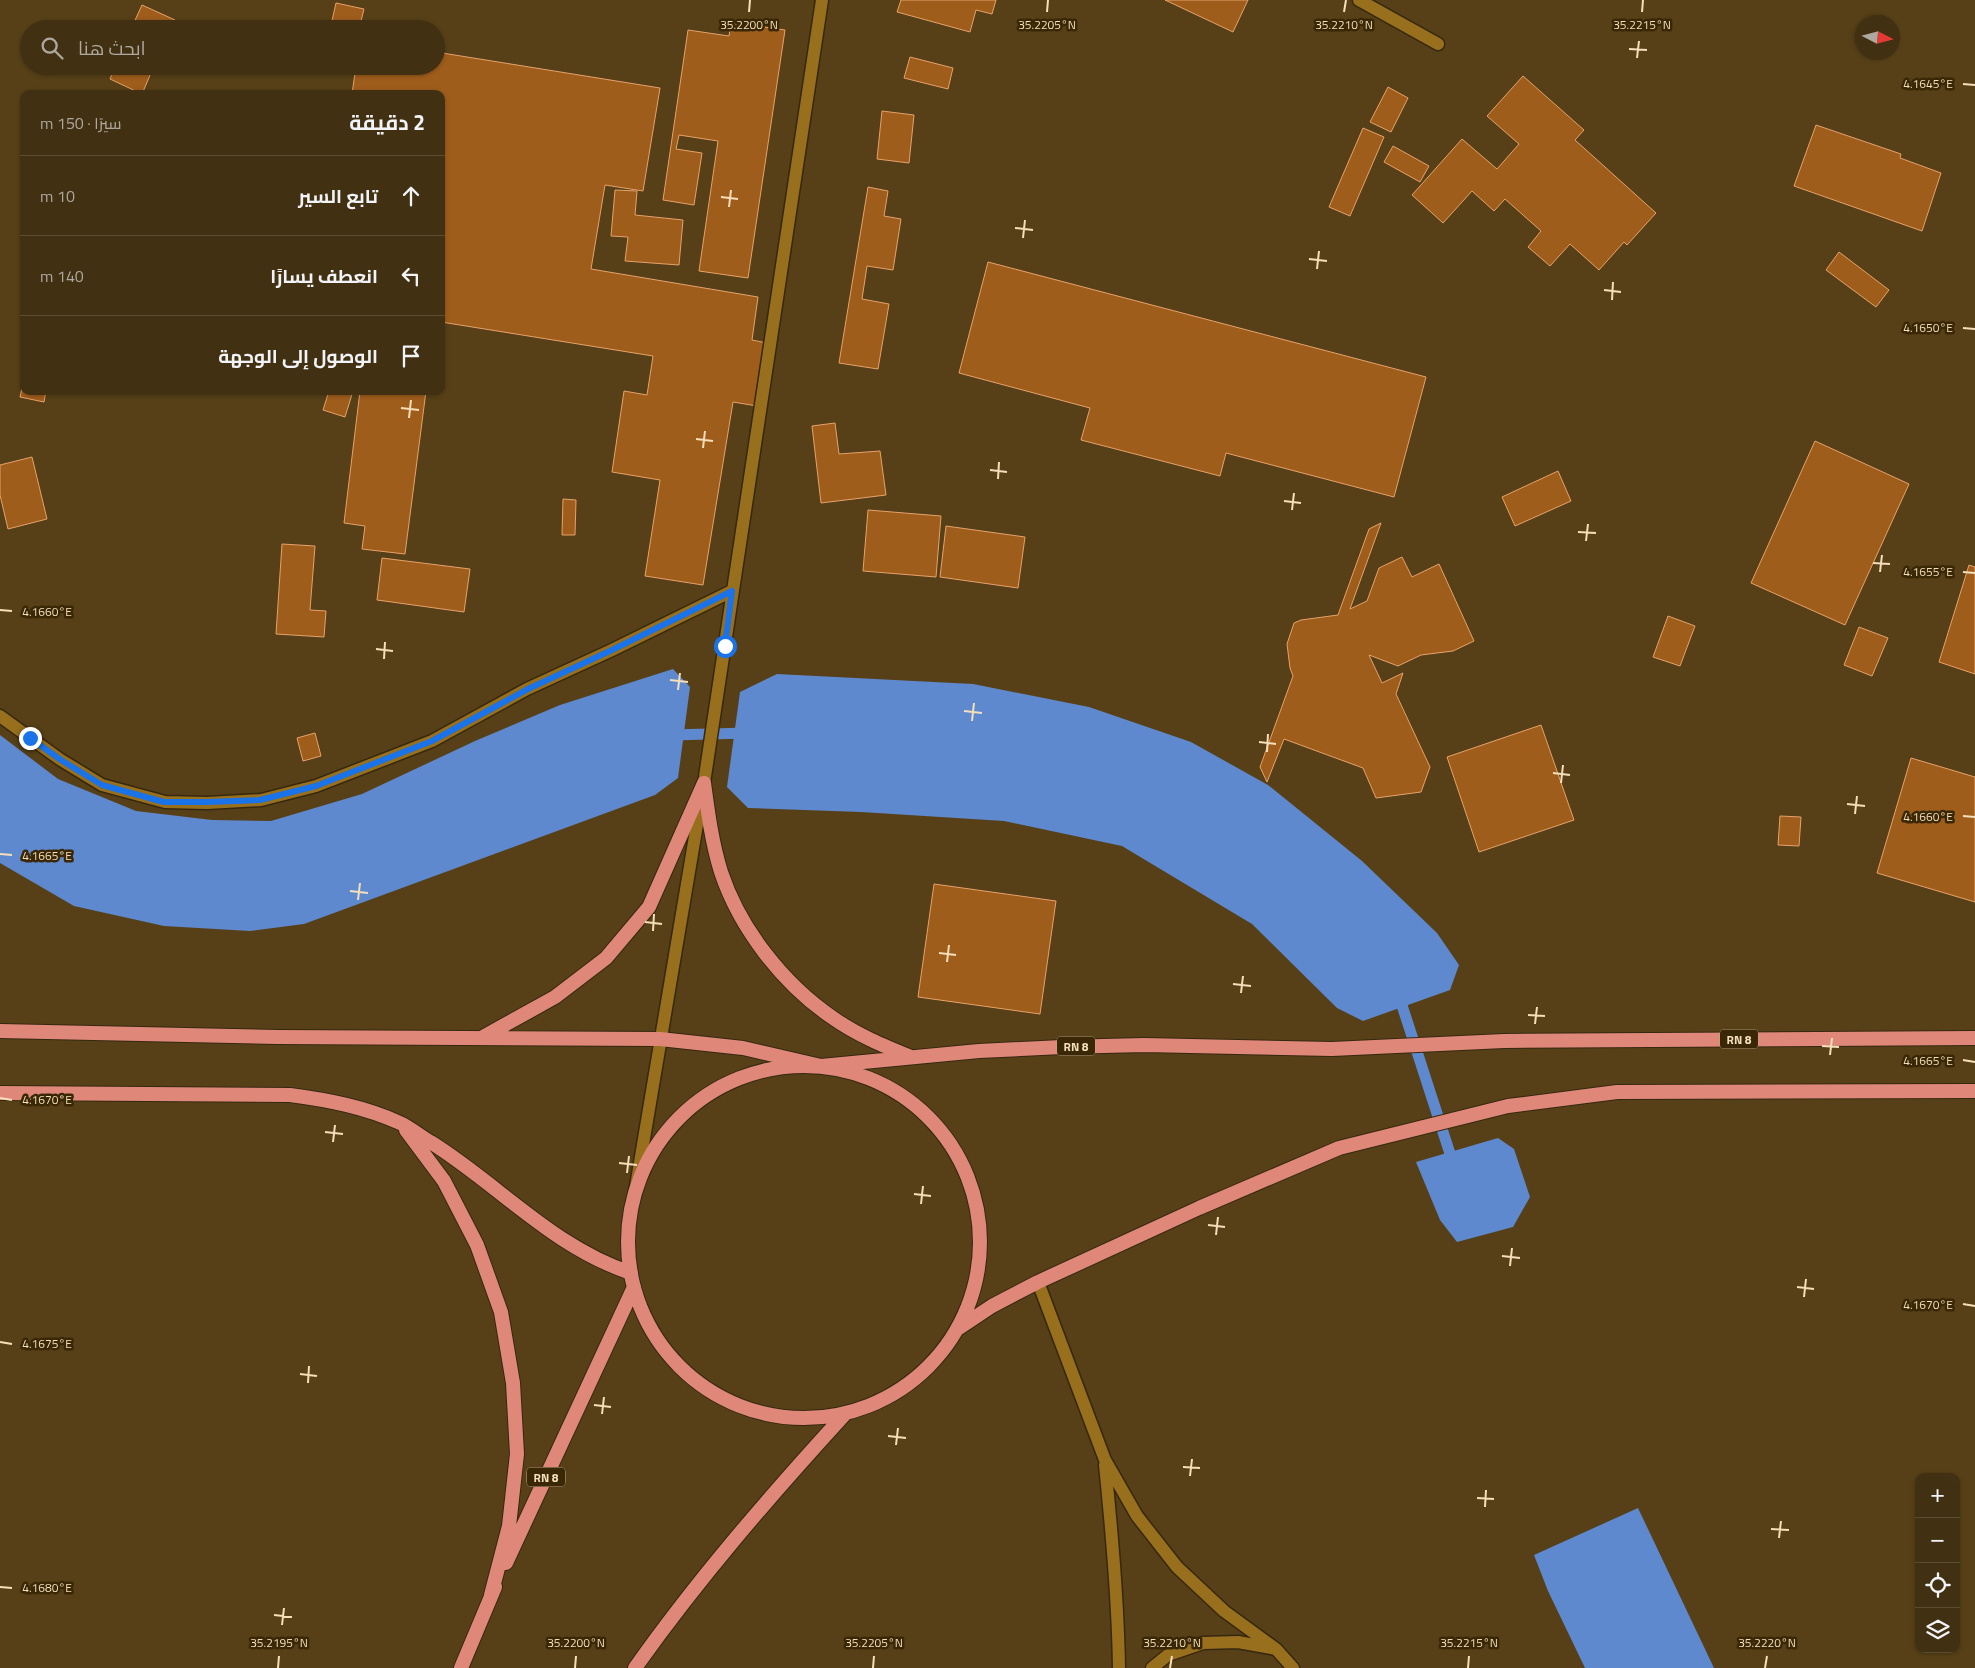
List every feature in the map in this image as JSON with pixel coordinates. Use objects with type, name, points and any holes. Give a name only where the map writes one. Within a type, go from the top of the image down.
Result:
[{"type":"highway","points":[[479,1039],[555,997],[606,958],[649,907],[704,783]]},
{"type":"highway","points":[[704,783],[710,828],[722,873],[740,915],[766,954],[796,988],[832,1018],[871,1041],[914,1058]]},
{"type":"highway","points":[[0,1031],[277,1038],[660,1039],[743,1048],[869,1077],[913,1102],[947,1138],[971,1183],[980,1232],[976,1281],[959,1328],[937,1359],[910,1384],[878,1403],[844,1415],[790,1419],[737,1406],[691,1378],[655,1337],[632,1280],[628,1235],[634,1198],[649,1159],[673,1125],[704,1097],[740,1077],[780,1067],[821,1066]]},
{"type":"highway","name":"RN 8","points":[[821,1066],[979,1051],[1144,1045],[1332,1049],[1504,1041],[1975,1038]]},
{"type":"highway","points":[[959,1328],[992,1306],[1038,1282],[1338,1148],[1508,1106],[1617,1092],[1975,1091]]},
{"type":"highway","points":[[0,1093],[290,1094],[333,1100],[370,1111],[402,1124],[449,1154],[573,1247],[611,1266],[632,1280]]},
{"type":"highway","points":[[402,1124],[444,1182],[477,1245],[501,1312],[514,1383],[517,1454],[509,1526],[491,1595]]},
{"type":"highway","name":"RN 8","points":[[462,1668],[491,1595],[632,1280]]},
{"type":"highway","points":[[635,1668],[667,1622],[775,1491],[844,1415]]},
{"type":"street","points":[[634,1198],[704,783],[822,0]]},
{"type":"street","points":[[1359,0],[1438,44]]},
{"type":"street","points":[[0,716],[61,760],[102,785],[164,802],[260,800],[316,786],[432,741],[528,689],[732,591]]},
{"type":"street","points":[[1038,1282],[1105,1460],[1137,1516],[1177,1567],[1224,1611],[1276,1649],[1293,1668]]},
{"type":"street","points":[[1105,1460],[1113,1542],[1119,1668]]},
{"type":"street","points":[[1152,1668],[1168,1655],[1203,1643],[1238,1642],[1276,1649]]},
{"type":"water","points":[[673,669],[690,687],[678,778],[655,795],[304,924],[250,931],[164,926],[74,906],[0,863],[0,735],[58,779],[136,811],[212,820],[271,821],[362,794],[475,741],[560,705]]},
{"type":"water","points":[[777,674],[973,684],[1089,707],[1191,742],[1268,785],[1362,861],[1437,933],[1459,965],[1450,990],[1363,1021],[1337,1008],[1252,924],[1122,846],[1004,821],[861,812],[748,808],[727,787],[740,692]]},
{"type":"water","points":[[1498,1138],[1514,1149],[1530,1197],[1513,1227],[1457,1242],[1440,1220],[1416,1162]]},
{"type":"water","points":[[1638,1508],[1714,1668],[1585,1668],[1548,1591],[1534,1555]]},
{"type":"building","points":[[901,0],[996,0],[992,14],[976,10],[970,32],[897,12]]},
{"type":"building","points":[[1165,0],[1248,0],[1233,32]]},
{"type":"building","points":[[336,3],[364,9],[361,20],[332,20]]},
{"type":"building","points":[[142,5],[175,20],[135,20]]},
{"type":"building","points":[[731,22],[785,30],[748,278],[699,271],[718,141],[679,135],[676,149],[702,153],[694,205],[663,200],[688,30],[729,36]]},
{"type":"building","points":[[445,53],[660,88],[643,191],[605,185],[591,269],[758,297],[752,340],[767,343],[757,406],[733,402],[703,585],[645,576],[660,480],[612,472],[624,391],[647,395],[653,356],[445,323],[445,90],[353,90],[355,75],[445,75]]},
{"type":"building","points":[[910,57],[953,68],[948,89],[904,78]]},
{"type":"building","points":[[112,75],[150,75],[144,90],[133,90],[110,79]]},
{"type":"building","points":[[1523,76],[1584,130],[1575,140],[1656,213],[1627,245],[1624,242],[1599,270],[1570,244],[1550,266],[1528,247],[1541,231],[1505,199],[1494,211],[1472,191],[1443,223],[1412,195],[1462,139],[1497,169],[1519,144],[1487,116]]},
{"type":"building","points":[[1388,87],[1408,98],[1391,132],[1370,122]]},
{"type":"building","points":[[882,111],[914,115],[909,163],[877,159]]},
{"type":"building","points":[[1816,125],[1901,154],[1900,158],[1941,173],[1922,231],[1794,186]]},
{"type":"building","points":[[1363,128],[1384,137],[1350,216],[1329,207]]},
{"type":"building","points":[[1393,146],[1429,166],[1420,182],[1384,162]]},
{"type":"building","points":[[868,187],[888,191],[884,216],[901,219],[893,270],[867,266],[862,299],[889,304],[878,369],[839,363]]},
{"type":"building","points":[[615,190],[637,191],[635,215],[683,220],[679,265],[625,261],[628,237],[611,236]]},
{"type":"building","points":[[1839,252],[1889,290],[1876,307],[1826,270]]},
{"type":"building","points":[[988,262],[1426,377],[1394,497],[1226,453],[1220,476],[1081,440],[1090,408],[959,373]]},
{"type":"building","points":[[20,395],[45,395],[44,402],[20,397]]},
{"type":"building","points":[[328,395],[352,395],[345,417],[323,410]]},
{"type":"building","points":[[360,395],[425,395],[405,554],[362,549],[365,526],[344,523]]},
{"type":"building","points":[[835,423],[839,454],[880,451],[886,495],[821,503],[812,426]]},
{"type":"building","points":[[1815,441],[1909,484],[1845,625],[1751,583]]},
{"type":"building","points":[[32,457],[47,519],[8,529],[0,495],[0,465]]},
{"type":"building","points":[[1558,471],[1571,501],[1515,526],[1502,497]]},
{"type":"building","points":[[563,499],[576,500],[575,535],[562,535]]},
{"type":"building","points":[[868,510],[941,516],[936,577],[863,571]]},
{"type":"building","points":[[1381,523],[1350,609],[1367,601],[1379,568],[1402,557],[1412,577],[1439,564],[1474,641],[1453,651],[1421,655],[1398,666],[1369,655],[1382,683],[1403,673],[1396,694],[1430,767],[1421,792],[1376,798],[1363,768],[1284,739],[1267,782],[1260,767],[1293,676],[1287,644],[1294,623],[1301,620],[1338,615],[1369,529]]},
{"type":"building","points":[[946,526],[1025,537],[1018,588],[940,577]]},
{"type":"building","points":[[282,544],[315,546],[310,610],[326,611],[324,637],[276,634]]},
{"type":"building","points":[[382,558],[470,569],[464,612],[377,600]]},
{"type":"building","points":[[1969,565],[1975,567],[1975,674],[1939,662]]},
{"type":"building","points":[[1668,616],[1695,626],[1680,666],[1653,657]]},
{"type":"building","points":[[1859,627],[1888,638],[1872,676],[1844,665]]},
{"type":"building","points":[[1541,725],[1574,820],[1479,852],[1447,757]]},
{"type":"building","points":[[315,733],[321,756],[303,761],[297,738]]},
{"type":"building","points":[[1911,758],[1975,777],[1975,902],[1877,873]]},
{"type":"building","points":[[1780,816],[1801,817],[1799,846],[1778,845]]},
{"type":"building","points":[[934,884],[1056,901],[1040,1014],[918,997]]},
{"type":"waterway","points":[[670,735],[749,733]]},
{"type":"waterway","points":[[1398,993],[1454,1166]]},
{"type":"route","points":[[30,738],[102,785],[164,802],[260,800],[316,786],[432,741],[528,689],[732,591],[725,646]]}]
